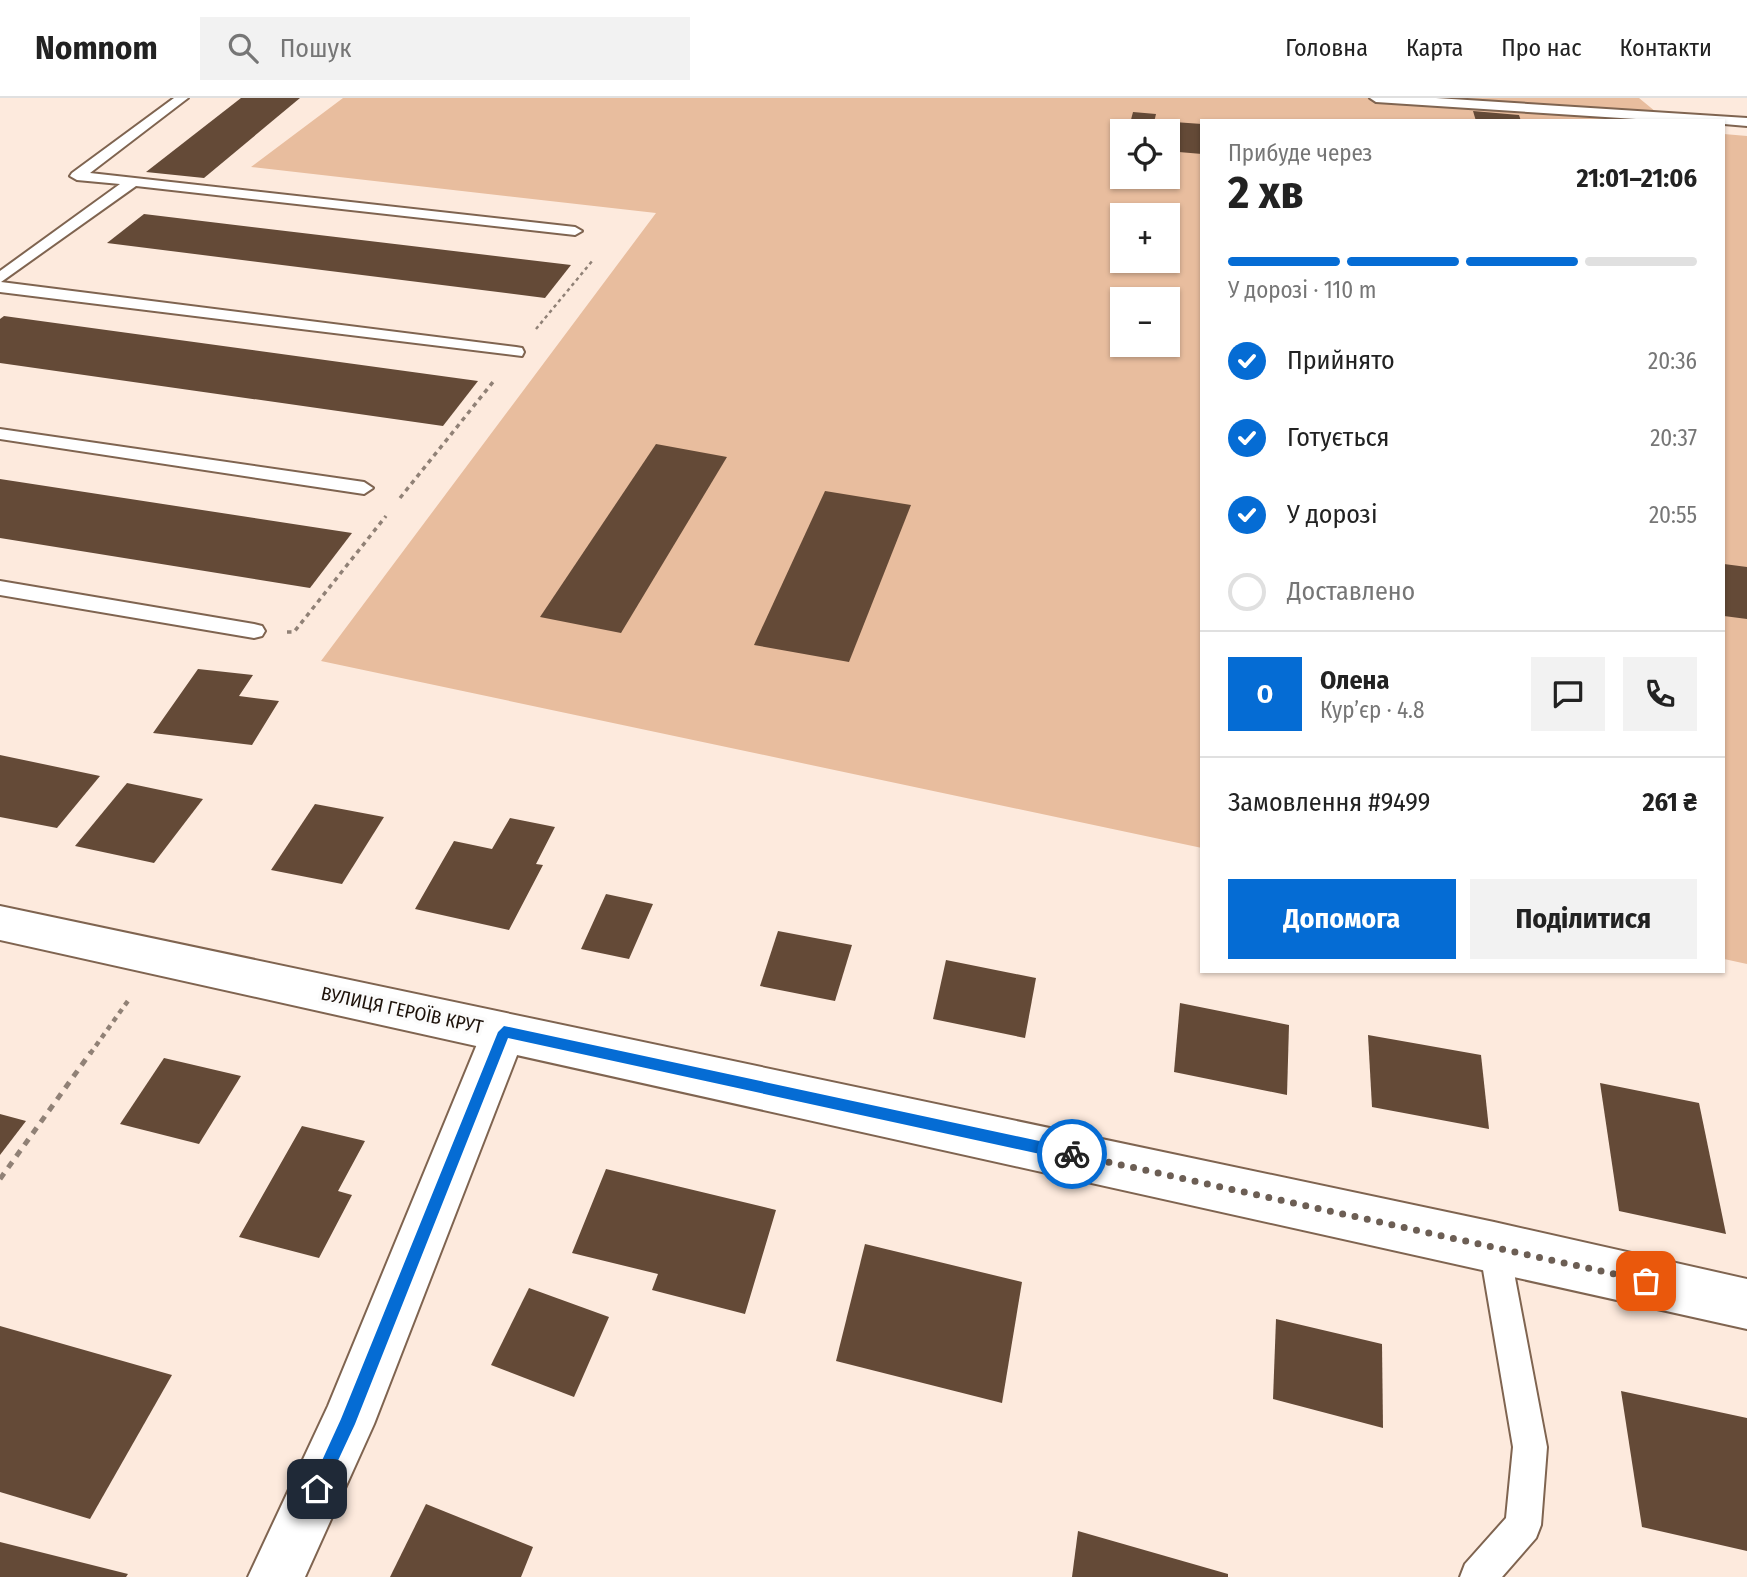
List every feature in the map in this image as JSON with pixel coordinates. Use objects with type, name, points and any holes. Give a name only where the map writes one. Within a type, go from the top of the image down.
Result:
[{"type":"street","name":"ВУЛИЦЯ ГЕРОЇВ КРУТ","points":[[0,923],[1494,1246],[1747,1304]]},
{"type":"street","points":[[276,1577],[347,1424],[504,1032]]},
{"type":"lane","points":[[182,98],[77,176],[575,232]]},
{"type":"lane","points":[[1377,98],[1700,119]]},
{"type":"lane","points":[[1484,98],[1511,107]]},
{"type":"lane","points":[[1725,121],[1747,122]]},
{"type":"lane","points":[[0,278],[133,181]]},
{"type":"lane","points":[[0,287],[516,352]]},
{"type":"lane","points":[[0,433],[364,488]]},
{"type":"lane","points":[[0,588],[254,631]]},
{"type":"lane","points":[[1478,1577],[1523,1525],[1530,1447],[1494,1246]]},
{"type":"path","points":[[397,503],[612,236],[575,232]]},
{"type":"path","points":[[254,631],[294,632],[388,514]]},
{"type":"path","points":[[0,1179],[157,959]]},
{"type":"shaded area","points":[[343,98],[1639,98],[1665,119],[1200,119],[1200,848],[321,661],[656,213],[251,167]]},
{"type":"shaded area","points":[[1725,134],[1747,136],[1747,964],[1725,959]]},
{"type":"building","points":[[241,98],[300,98],[204,178],[146,172]]},
{"type":"building","points":[[1473,111],[1519,115],[1520,119],[1475,119]]},
{"type":"building","points":[[1133,112],[1156,114],[1155,119],[1131,119]]},
{"type":"building","points":[[1180,122],[1200,124],[1200,154],[1180,152]]},
{"type":"building","points":[[144,214],[571,265],[545,298],[107,243]]},
{"type":"building","points":[[4,316],[478,381],[443,426],[0,363],[0,319]]},
{"type":"building","points":[[656,444],[727,457],[621,633],[540,617]]},
{"type":"building","points":[[0,479],[352,533],[310,588],[0,538]]},
{"type":"building","points":[[825,491],[911,505],[849,662],[754,645]]},
{"type":"building","points":[[1725,564],[1747,567],[1747,619],[1725,616]]},
{"type":"building","points":[[198,669],[253,675],[239,696],[279,701],[252,745],[153,733]]},
{"type":"building","points":[[0,755],[100,776],[57,828],[0,817]]},
{"type":"building","points":[[127,783],[203,799],[154,863],[75,846]]},
{"type":"building","points":[[315,804],[384,817],[342,884],[271,870]]},
{"type":"building","points":[[510,818],[555,827],[536,864],[543,865],[509,930],[415,909],[454,841],[492,849]]},
{"type":"building","points":[[606,894],[653,904],[629,959],[581,949]]},
{"type":"building","points":[[778,931],[852,945],[835,1001],[760,986]]},
{"type":"building","points":[[946,960],[1036,978],[1025,1038],[933,1019]]},
{"type":"building","points":[[1180,1003],[1289,1025],[1287,1095],[1174,1072]]},
{"type":"building","points":[[1368,1035],[1481,1055],[1489,1129],[1372,1107]]},
{"type":"building","points":[[164,1058],[241,1076],[199,1144],[120,1124]]},
{"type":"building","points":[[1600,1083],[1699,1103],[1726,1234],[1619,1211]]},
{"type":"building","points":[[0,1114],[26,1121],[0,1155]]},
{"type":"building","points":[[302,1126],[365,1141],[338,1191],[352,1195],[319,1258],[239,1237]]},
{"type":"building","points":[[606,1169],[776,1210],[745,1314],[652,1290],[658,1274],[572,1253]]},
{"type":"building","points":[[865,1244],[1022,1282],[1002,1403],[836,1361]]},
{"type":"building","points":[[529,1288],[609,1317],[574,1397],[491,1365]]},
{"type":"building","points":[[1276,1319],[1382,1344],[1383,1428],[1273,1399]]},
{"type":"building","points":[[0,1326],[172,1375],[90,1519],[0,1492]]},
{"type":"building","points":[[1621,1391],[1747,1418],[1747,1551],[1642,1527]]},
{"type":"building","points":[[426,1504],[533,1547],[521,1577],[390,1577]]},
{"type":"building","points":[[1078,1531],[1228,1574],[1228,1577],[1072,1577]]},
{"type":"building","points":[[0,1542],[128,1574],[126,1577],[0,1577]]},
{"type":"way so far","points":[[1072,1154],[1646,1281]]},
{"type":"route","points":[[317,1489],[347,1424],[504,1032],[1072,1154]]}]
